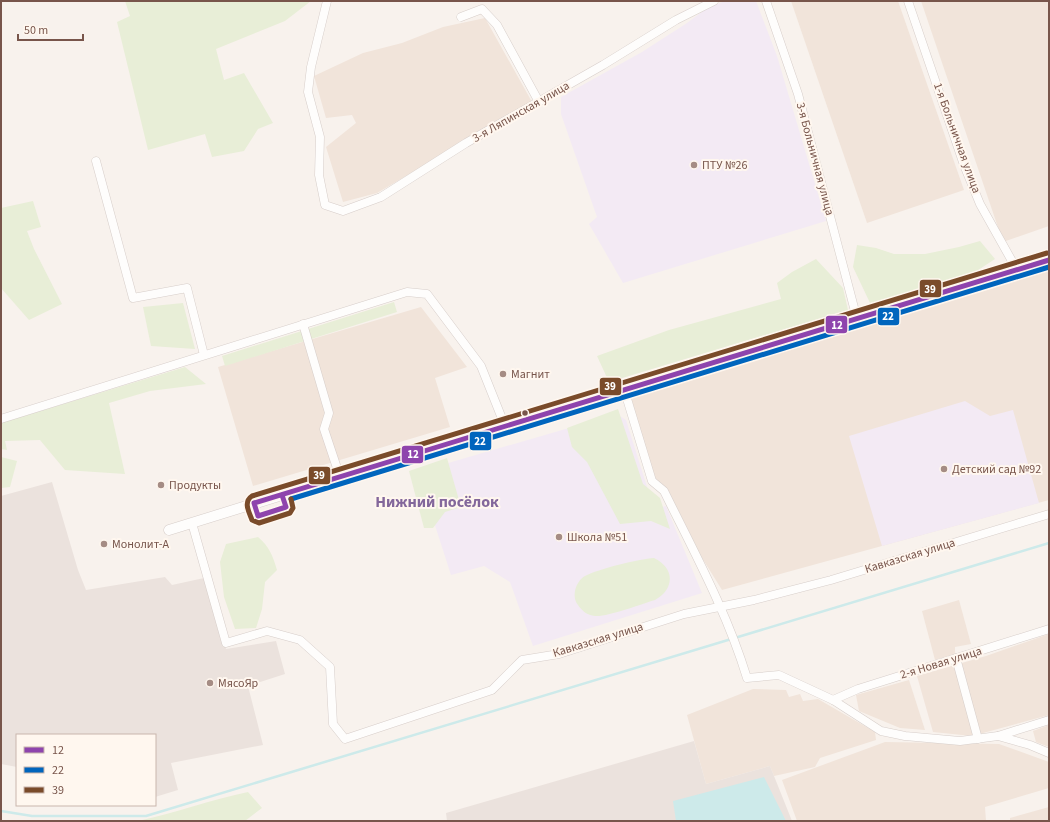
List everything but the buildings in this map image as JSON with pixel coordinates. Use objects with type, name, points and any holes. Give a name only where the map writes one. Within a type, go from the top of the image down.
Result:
[{"type":"street","name":"3-я Ляпинская улица","points":[[327,1],[311,67],[308,92],[320,137],[319,175],[325,205],[343,211],[381,197],[466,143],[539,102],[676,20],[714,1]]},
{"type":"street","name":"3-я Больничная улица","points":[[766,1],[798,94],[857,319]]},
{"type":"street","name":"1-я Больничная улица","points":[[908,1],[976,192],[1017,270]]},
{"type":"street","points":[[461,17],[480,5],[497,25],[539,102]]},
{"type":"street","points":[[96,161],[133,298],[188,288],[204,355]]},
{"type":"street","points":[[169,530],[624,389],[1049,260]]},
{"type":"street","points":[[1,419],[407,292],[427,294],[481,366],[506,426]]},
{"type":"street","points":[[303,324],[329,413],[324,429],[340,477]]},
{"type":"street","points":[[624,389],[652,481],[664,491],[721,606],[739,651],[747,678],[779,676],[834,700],[882,731],[906,736],[960,741],[978,739],[998,736],[1049,720]]},
{"type":"street","name":"Кавказская улица","points":[[192,523],[226,643],[267,631],[300,640],[330,667],[333,724],[345,739],[492,690],[522,660],[559,654],[684,614],[754,600],[832,580],[1049,514]]},
{"type":"street","name":"2-я Новая улица","points":[[834,700],[858,689],[1049,629]]},
{"type":"street","points":[[956,658],[978,739]]},
{"type":"street","points":[[998,736],[1030,745],[1049,753]]},
{"type":"shaded area","name":"ПТУ №26","points":[[725,1],[756,1],[777,56],[826,221],[623,283],[589,224],[597,217],[561,114],[561,97],[642,52],[687,23],[707,8]]},
{"type":"shaded area","points":[[791,1],[898,1],[964,190],[867,223]]},
{"type":"shaded area","points":[[921,1],[1049,1],[1049,226],[1003,242]]},
{"type":"shaded area","points":[[485,18],[532,102],[377,193],[343,202],[326,147],[356,123],[352,115],[326,118],[314,76],[363,53],[402,43],[443,27]]},
{"type":"shaded area","points":[[1049,271],[1049,500],[722,590],[694,545],[665,487],[652,475],[629,393]]},
{"type":"shaded area","points":[[421,307],[467,367],[435,378],[450,427],[253,486],[218,367]]},
{"type":"shaded area","name":"Детский сад №92","points":[[965,401],[990,416],[1013,410],[1039,503],[882,546],[849,436]]},
{"type":"shaded area","name":"Школа №51","points":[[617,414],[626,420],[654,509],[666,506],[702,593],[533,646],[510,582],[484,566],[451,575],[422,485],[431,468]]},
{"type":"shaded area","points":[[52,482],[78,570],[86,590],[165,577],[172,585],[204,578],[226,649],[276,641],[285,674],[248,686],[263,745],[171,763],[178,790],[156,797],[156,734],[16,734],[16,767],[1,764],[1,496]]},
{"type":"shaded area","points":[[959,600],[971,644],[955,647],[955,654],[935,660],[922,611]]},
{"type":"shaded area","points":[[1049,634],[1049,715],[972,736],[933,732],[917,676],[986,656]]},
{"type":"shaded area","points":[[909,680],[925,730],[900,728],[859,711],[856,695]]},
{"type":"shaded area","points":[[753,689],[786,690],[789,697],[800,694],[803,701],[818,699],[875,732],[876,740],[820,758],[815,767],[774,776],[770,766],[706,784],[687,715]]},
{"type":"shaded area","points":[[1049,725],[1049,747],[1036,742],[1033,731]]},
{"type":"shaded area","points":[[694,741],[706,784],[770,766],[792,821],[447,821],[446,813]]},
{"type":"shaded area","points":[[885,742],[999,744],[1049,762],[1049,788],[985,807],[986,821],[797,821],[782,780]]},
{"type":"shaded area","points":[[1049,807],[1049,821],[1010,821],[1010,818]]},
{"type":"green space","points":[[125,1],[311,1],[285,21],[216,49],[224,80],[244,73],[273,123],[258,129],[244,151],[212,157],[205,134],[148,150],[117,22],[130,16]]},
{"type":"green space","points":[[33,201],[41,227],[27,231],[34,249],[62,304],[29,320],[1,288],[1,208]]},
{"type":"green space","points":[[980,241],[995,259],[969,276],[870,303],[853,267],[857,245],[876,248],[894,254],[925,254]]},
{"type":"green space","points":[[816,259],[843,288],[848,310],[609,382],[597,356],[669,330],[781,299],[777,283],[792,272]]},
{"type":"green space","points":[[394,302],[397,312],[225,366],[222,356]]},
{"type":"green space","points":[[183,303],[195,349],[151,346],[143,307]]},
{"type":"green space","points":[[185,367],[206,384],[150,391],[109,403],[125,474],[65,470],[40,440],[5,441],[7,450],[1,449],[1,423]]},
{"type":"green space","points":[[618,409],[643,484],[660,498],[670,529],[651,521],[620,524],[587,462],[572,447],[567,428]]},
{"type":"green space","points":[[1,457],[17,461],[10,487],[1,488]]},
{"type":"green space","points":[[447,458],[461,507],[445,512],[433,528],[424,528],[409,471]]},
{"type":"green space","points":[[258,537],[270,552],[277,570],[265,582],[262,609],[256,628],[235,629],[224,597],[220,562],[226,544]]},
{"type":"green space","points":[[654,558],[666,567],[670,579],[666,590],[655,600],[601,616],[587,614],[578,605],[575,593],[579,581],[585,576],[599,570],[639,560]]},
{"type":"green space","points":[[248,792],[262,808],[245,821],[138,821],[220,799]]},
{"type":"water","points":[[764,777],[786,821],[676,821],[673,801]]},
{"type":"waterway","points":[[1,811],[32,816],[146,816],[1049,543]]},
{"type":"transit line","name":"39","points":[[291,499],[293,508],[290,513],[259,523],[252,520],[248,510],[247,504],[249,498],[252,496],[1047,253]]},
{"type":"transit line","name":"12","points":[[282,495],[286,507],[258,516],[254,503],[1049,260]]},
{"type":"transit line","name":"22","points":[[291,499],[1049,267]]},
{"type":"place","name":"ПТУ №26","points":[[694,165]]},
{"type":"place","name":"Магнит","points":[[503,374]]},
{"type":"place","name":"Детский сад №92","points":[[944,469]]},
{"type":"place","name":"Продукты","points":[[161,485]]},
{"type":"place","name":"Школа №51","points":[[559,537]]},
{"type":"place","name":"Монолит-А","points":[[104,544]]},
{"type":"place","name":"МясоЯр","points":[[210,683]]},
{"type":"district","name":"Нижний посёлок","points":[[437,502]]}]
